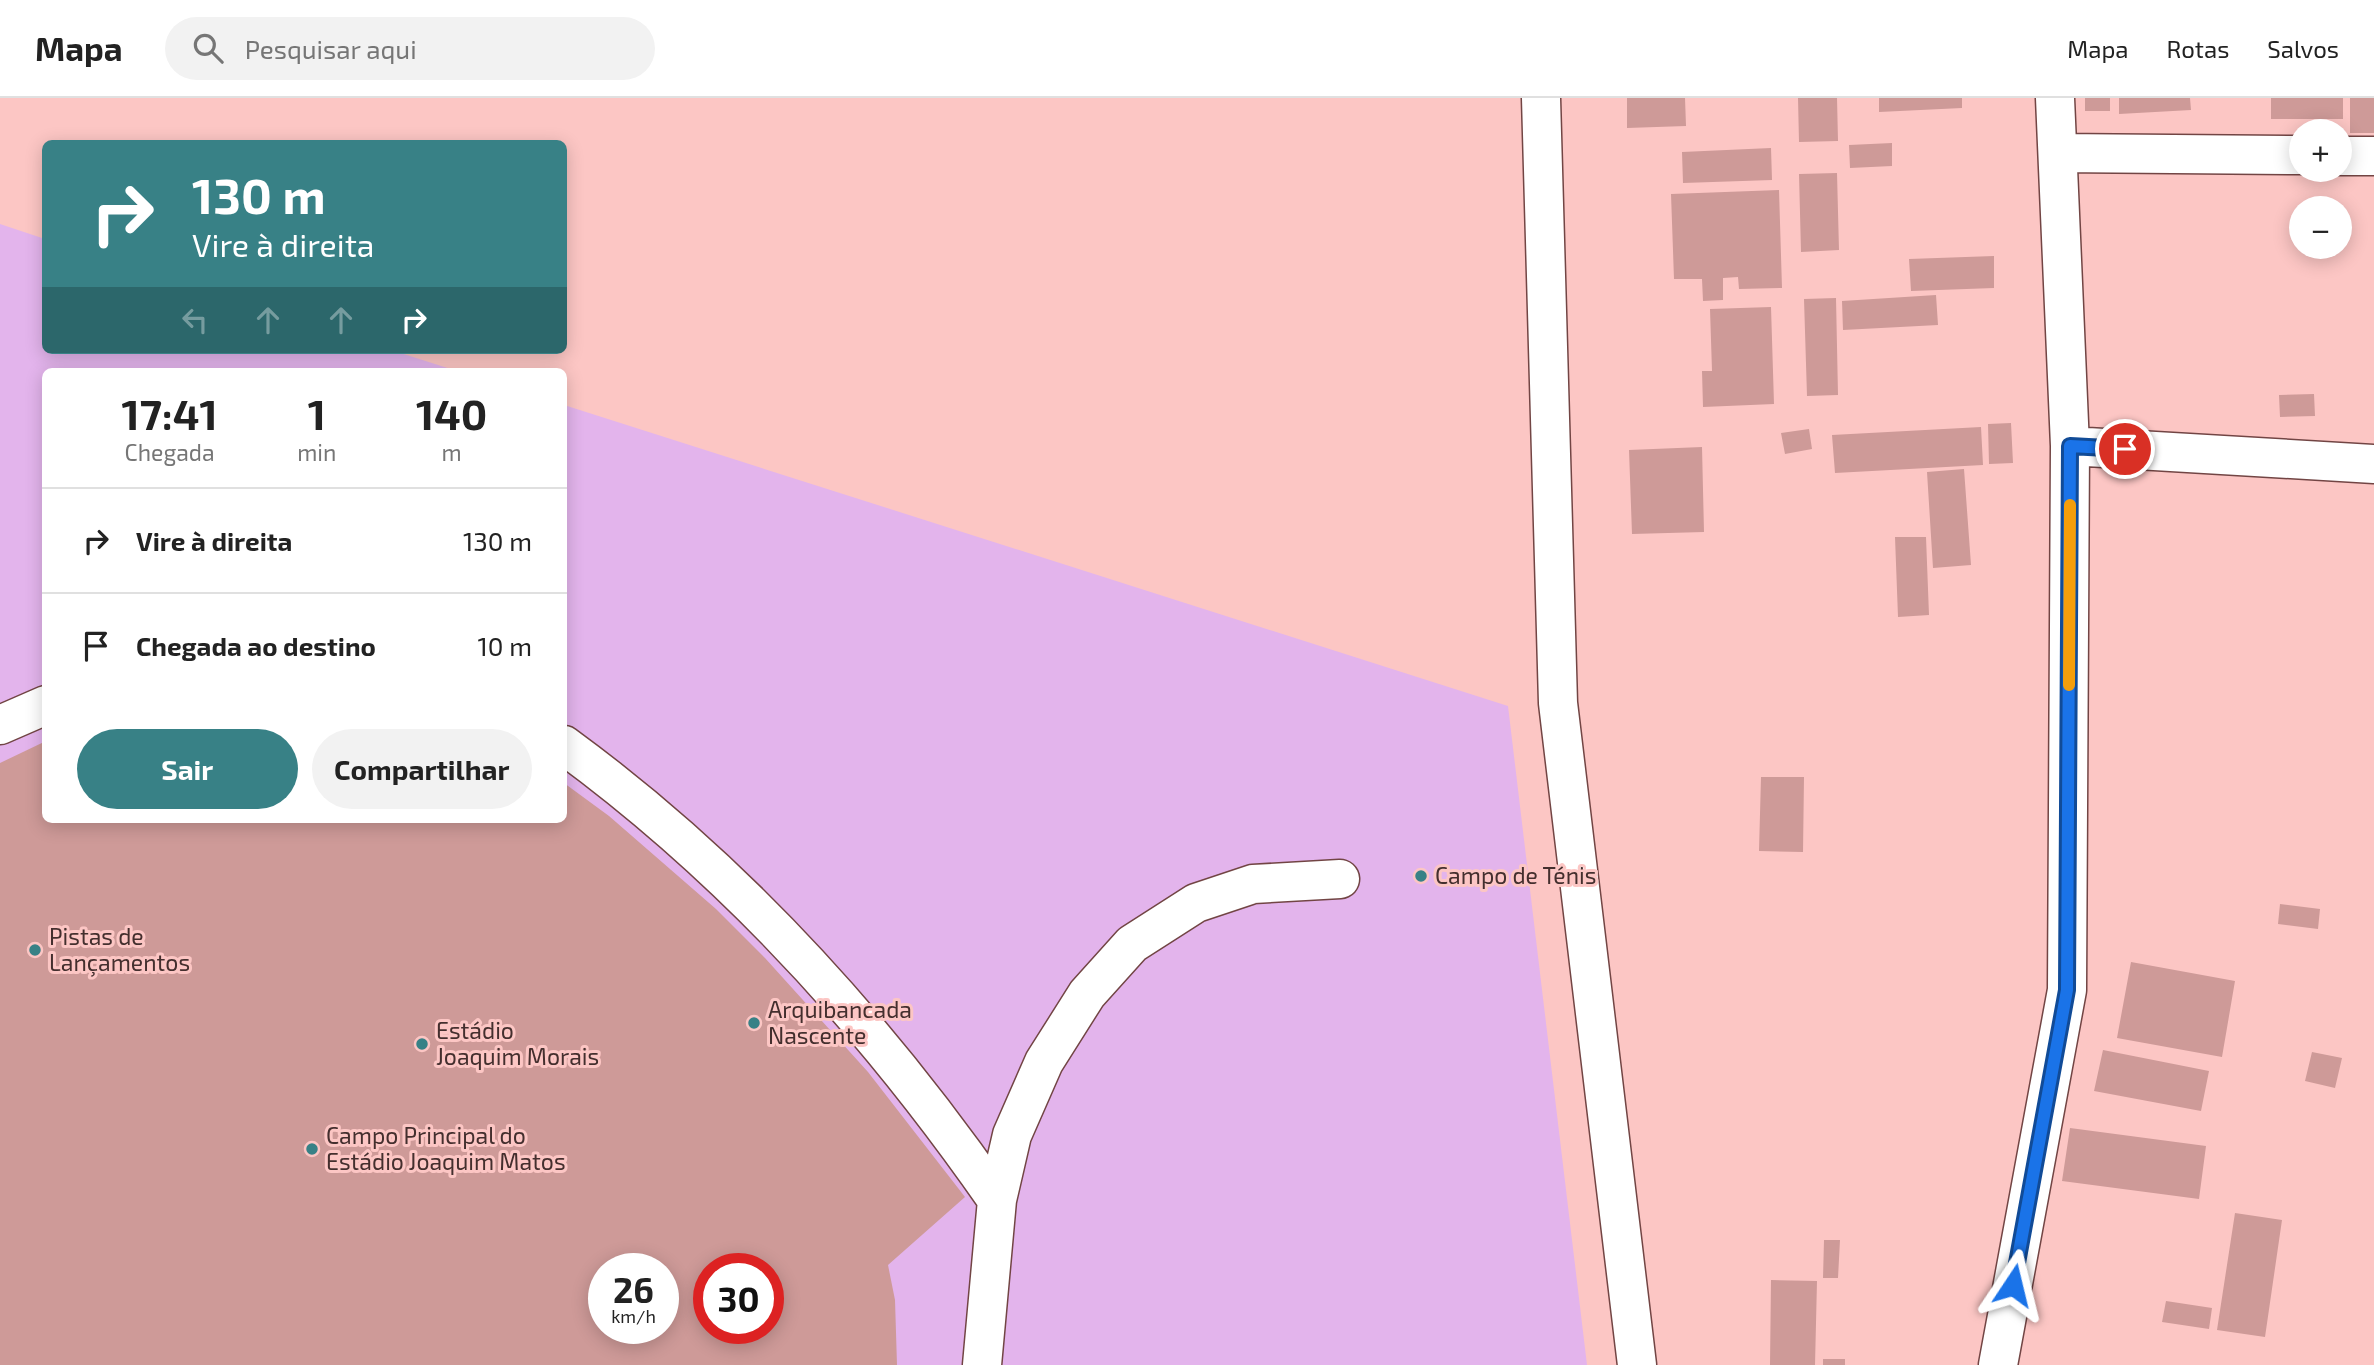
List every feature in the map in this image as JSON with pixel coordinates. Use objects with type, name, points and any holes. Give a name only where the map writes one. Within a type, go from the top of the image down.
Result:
[{"type":"street","points":[[1541,98],[1558,703],[1637,1365]]},
{"type":"street","points":[[1998,1365],[2067,990],[2070,446],[2055,98]]},
{"type":"street","points":[[2058,153],[2289,155]]},
{"type":"street","points":[[2352,156],[2374,156]]},
{"type":"street","points":[[2070,446],[2374,464]]},
{"type":"street","points":[[0,725],[42,707]]},
{"type":"street","points":[[567,747],[681,836],[765,917],[837,993],[893,1060],[948,1129],[997,1200]]},
{"type":"street","points":[[982,1365],[997,1200],[1012,1135],[1044,1062],[1087,994],[1132,944],[1196,903],[1253,884],[1340,879]]},
{"type":"shaded area","points":[[0,224],[42,238],[42,354],[404,354],[448,368],[42,368],[42,823],[567,823],[567,406],[1508,706],[1587,1365],[0,1365]]},
{"type":"building","points":[[1627,98],[1685,98],[1686,126],[1627,128]]},
{"type":"building","points":[[1798,98],[1837,98],[1838,141],[1799,142]]},
{"type":"building","points":[[1879,98],[1962,98],[1962,108],[1879,112]]},
{"type":"building","points":[[2085,98],[2110,98],[2110,111],[2085,111]]},
{"type":"building","points":[[2119,98],[2190,98],[2191,110],[2119,114]]},
{"type":"building","points":[[2271,98],[2343,98],[2343,119],[2271,119]]},
{"type":"building","points":[[2350,98],[2374,98],[2374,133],[2352,133]]},
{"type":"building","points":[[1892,143],[1892,166],[1850,168],[1849,145]]},
{"type":"building","points":[[1771,148],[1772,180],[1683,183],[1682,152]]},
{"type":"building","points":[[1837,173],[1839,250],[1801,252],[1799,174]]},
{"type":"building","points":[[1779,190],[1782,288],[1739,289],[1738,277],[1723,278],[1723,300],[1703,301],[1702,279],[1674,279],[1671,194]]},
{"type":"building","points":[[1994,256],[1994,288],[1911,291],[1909,259]]},
{"type":"building","points":[[1936,295],[1938,325],[1843,330],[1842,301]]},
{"type":"building","points":[[1836,298],[1838,395],[1807,396],[1804,299]]},
{"type":"building","points":[[1771,307],[1774,404],[1703,407],[1702,371],[1712,371],[1710,309]]},
{"type":"building","points":[[2314,394],[2315,416],[2280,417],[2279,395]]},
{"type":"building","points":[[2011,423],[2013,463],[1989,464],[1988,424]]},
{"type":"building","points":[[1981,427],[1983,465],[1835,473],[1832,435]]},
{"type":"building","points":[[1809,429],[1812,449],[1785,454],[1781,433]]},
{"type":"building","points":[[1702,447],[1704,532],[1632,534],[1629,450]]},
{"type":"building","points":[[1964,469],[1971,565],[1933,568],[1927,472]]},
{"type":"building","points":[[1895,537],[1926,537],[1929,615],[1898,617]]},
{"type":"building","name":"Estádio Joaquim Morais","points":[[42,743],[42,823],[567,823],[567,785],[609,816],[716,909],[765,958],[868,1072],[965,1197],[888,1265],[895,1300],[897,1365],[0,1365],[0,763]]},
{"type":"building","points":[[1761,777],[1804,777],[1803,852],[1759,851]]},
{"type":"building","points":[[2280,904],[2320,909],[2318,929],[2278,924]]},
{"type":"building","points":[[2131,962],[2235,981],[2222,1057],[2117,1038]]},
{"type":"building","points":[[2103,1050],[2209,1071],[2201,1111],[2094,1091]]},
{"type":"building","points":[[2312,1052],[2342,1058],[2335,1088],[2305,1081]]},
{"type":"building","points":[[2070,1128],[2206,1146],[2199,1199],[2062,1181]]},
{"type":"building","points":[[2235,1213],[2282,1220],[2265,1337],[2217,1330]]},
{"type":"building","points":[[1824,1240],[1840,1240],[1838,1278],[1823,1278]]},
{"type":"building","points":[[1771,1280],[1817,1281],[1815,1365],[1770,1365]]},
{"type":"building","points":[[2166,1301],[2212,1308],[2209,1329],[2162,1322]]},
{"type":"building","points":[[1823,1359],[1845,1359],[1845,1365],[1823,1365]]},
{"type":"slow traffic","points":[[2069,685],[2070,505]]},
{"type":"place","name":"Campo de Ténis","points":[[1421,876]]},
{"type":"place","name":"Pistas de Lançamentos","points":[[35,950]]},
{"type":"place","name":"Arquibancada Nascente","points":[[754,1023]]},
{"type":"place","name":"Estádio Joaquim Morais","points":[[422,1044]]},
{"type":"place","name":"Campo Principal do Estádio Joaquim Matos","points":[[312,1149]]},
{"type":"route","points":[[2013,1285],[2067,990],[2070,446],[2125,449]]}]
